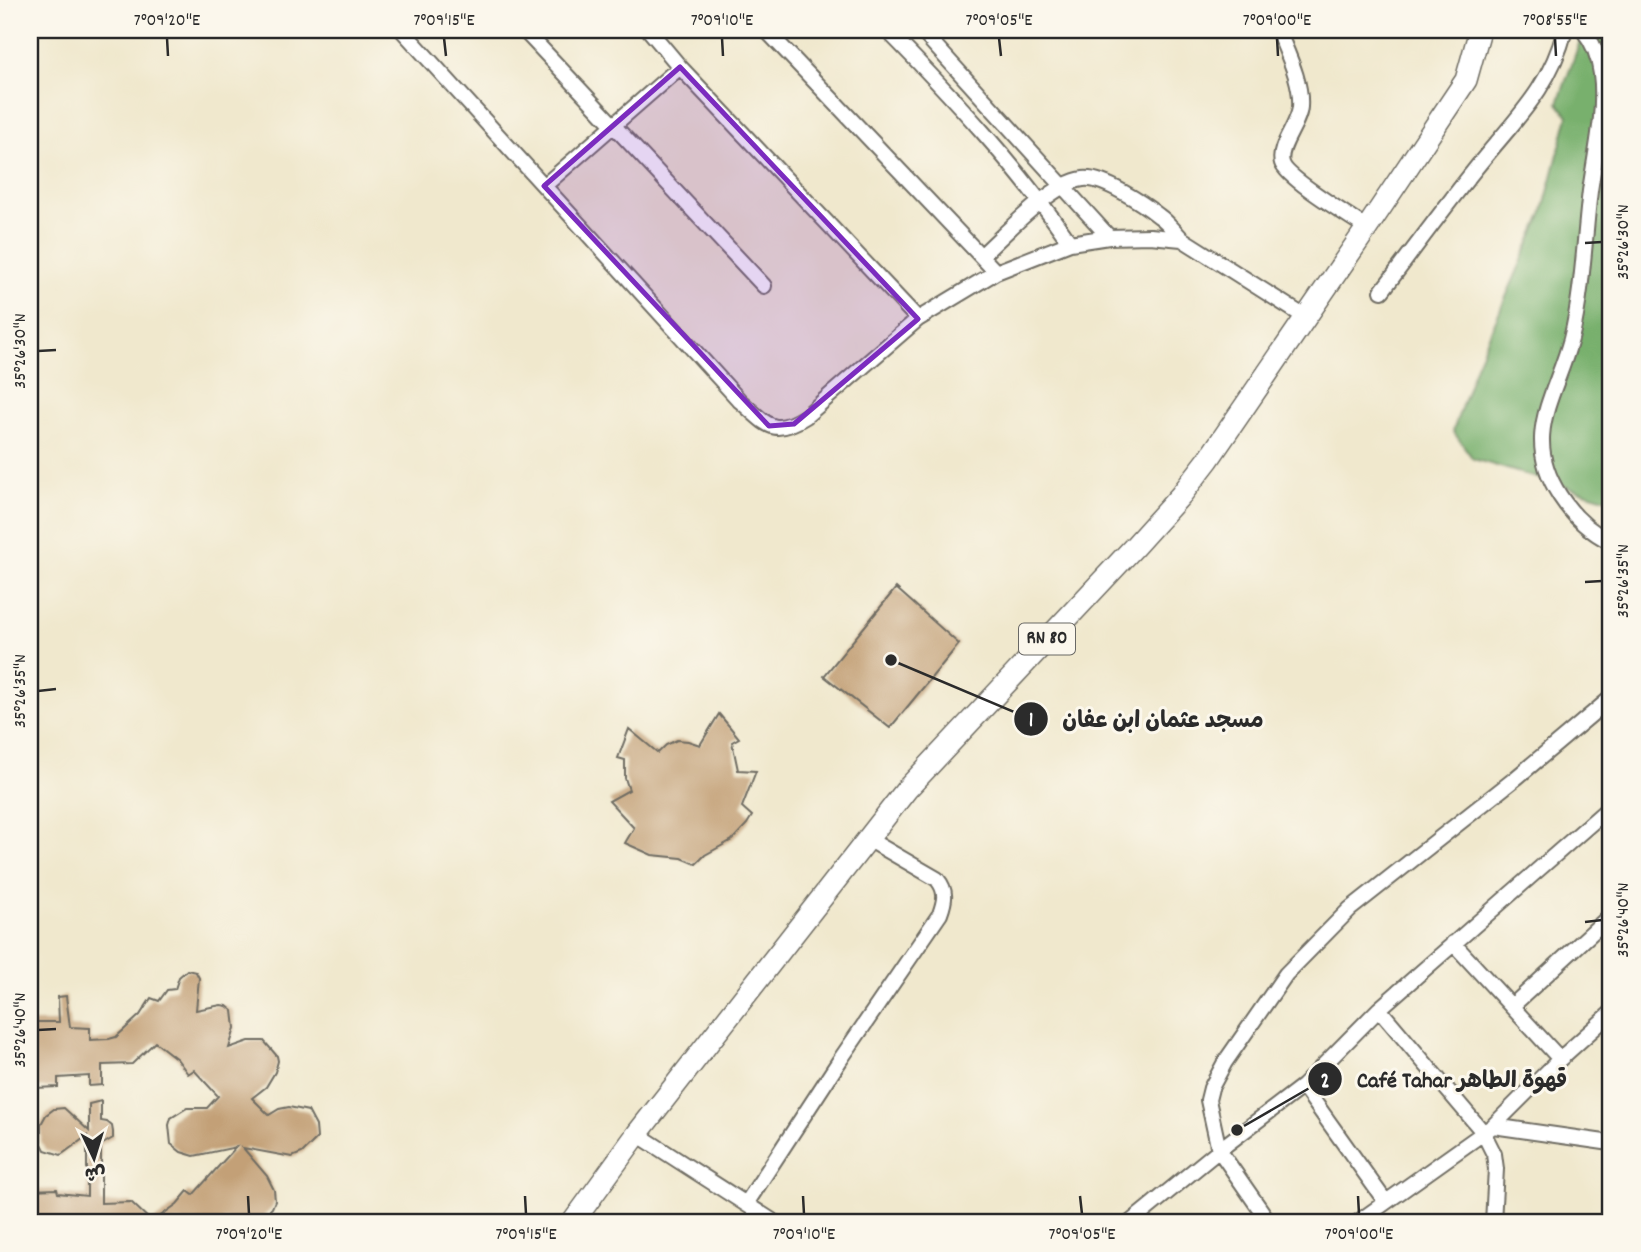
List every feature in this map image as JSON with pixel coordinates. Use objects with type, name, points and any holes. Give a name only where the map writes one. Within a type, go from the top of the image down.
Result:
[{"type":"main road","name":"RN 80","points":[[573,1222],[637,1134],[907,789],[1181,495],[1208,460],[1466,80],[1480,30]]},
{"type":"street","points":[[402,30],[740,401],[769,426],[781,428],[806,416],[918,319],[996,272],[1070,243],[1110,237],[1150,236],[1182,239]]},
{"type":"street","points":[[524,30],[764,286]]},
{"type":"street","points":[[649,30],[680,67],[918,319]]},
{"type":"street","points":[[766,30],[996,272]]},
{"type":"street","points":[[887,30],[1006,158],[1070,243]]},
{"type":"street","points":[[921,30],[1110,237]]},
{"type":"street","points":[[1278,30],[1290,60],[1301,110],[1282,153],[1283,167],[1367,228]]},
{"type":"street","points":[[1382,291],[1486,155],[1532,102],[1552,67],[1564,30]]},
{"type":"street","points":[[1583,30],[1596,55],[1601,72],[1602,93],[1581,278],[1571,339],[1546,409],[1541,438],[1543,462],[1552,484],[1564,502],[1586,527],[1611,542]]},
{"type":"street","points":[[544,186],[680,67]]},
{"type":"street","points":[[981,256],[1041,201],[1064,186],[1083,179],[1097,180],[1162,217],[1182,239],[1305,317]]},
{"type":"street","points":[[1269,1222],[1219,1150],[1208,1100],[1211,1088],[1225,1062],[1286,974],[1350,909],[1516,778],[1611,698]]},
{"type":"street","points":[[1130,1222],[1303,1086],[1379,1009],[1611,806]]},
{"type":"street","points":[[746,1204],[940,914],[944,887],[937,879],[868,839]]},
{"type":"street","points":[[1512,1006],[1611,915]]},
{"type":"street","points":[[1454,943],[1560,1059]]},
{"type":"street","points":[[1379,1009],[1488,1129],[1496,1169],[1493,1222]]},
{"type":"street","points":[[1358,1222],[1488,1129],[1611,1013]]},
{"type":"street","points":[[1303,1086],[1385,1201]]},
{"type":"street","points":[[1488,1129],[1611,1143]]},
{"type":"street","points":[[637,1134],[774,1222]]},
{"type":"highlighted area","points":[[680,67],[918,319],[794,424],[769,426],[544,186]]},
{"type":"green space","points":[[1584,30],[1611,30],[1611,500],[1473,459],[1453,431],[1476,365],[1542,215],[1568,116],[1558,103]]},
{"type":"building","points":[[896,588],[959,644],[890,728],[824,676]]},
{"type":"building","points":[[719,714],[739,738],[732,742],[738,770],[756,771],[742,807],[752,816],[747,824],[732,840],[705,855],[696,864],[682,858],[652,855],[625,843],[634,828],[609,801],[629,790],[625,778],[625,760],[618,758],[629,729],[658,753],[677,740],[700,745]]},
{"type":"building","points":[[187,970],[196,972],[199,978],[196,1010],[221,1005],[233,1011],[235,1028],[229,1048],[249,1041],[264,1041],[277,1056],[275,1072],[266,1087],[252,1098],[269,1115],[289,1107],[308,1111],[316,1126],[317,1138],[302,1153],[292,1157],[243,1148],[267,1176],[274,1190],[275,1201],[272,1208],[262,1218],[222,1220],[224,1222],[152,1222],[177,1204],[188,1191],[193,1195],[236,1147],[194,1156],[181,1152],[171,1144],[171,1118],[187,1108],[207,1108],[218,1096],[194,1070],[188,1074],[177,1059],[155,1042],[132,1064],[102,1065],[102,1085],[89,1086],[89,1076],[58,1078],[58,1087],[35,1088],[36,1077],[30,1078],[30,1022],[59,1022],[58,997],[66,996],[70,1027],[90,1028],[90,1040],[116,1037],[140,1015],[151,998],[159,1001],[167,990],[175,989],[179,977]]},
{"type":"building","points":[[101,1101],[101,1121],[112,1126],[113,1138],[101,1145],[101,1203],[131,1202],[152,1222],[30,1222],[30,1190],[57,1189],[58,1193],[87,1196],[87,1136],[61,1155],[45,1150],[41,1142],[41,1124],[46,1115],[54,1109],[64,1108],[89,1131],[89,1104]]},
{"type":"place","name":"مسجد عثمان ابن عفان","points":[[891,660]]},
{"type":"place","name":"Café Tahar قهوة الطاهر","points":[[1237,1130]]}]
